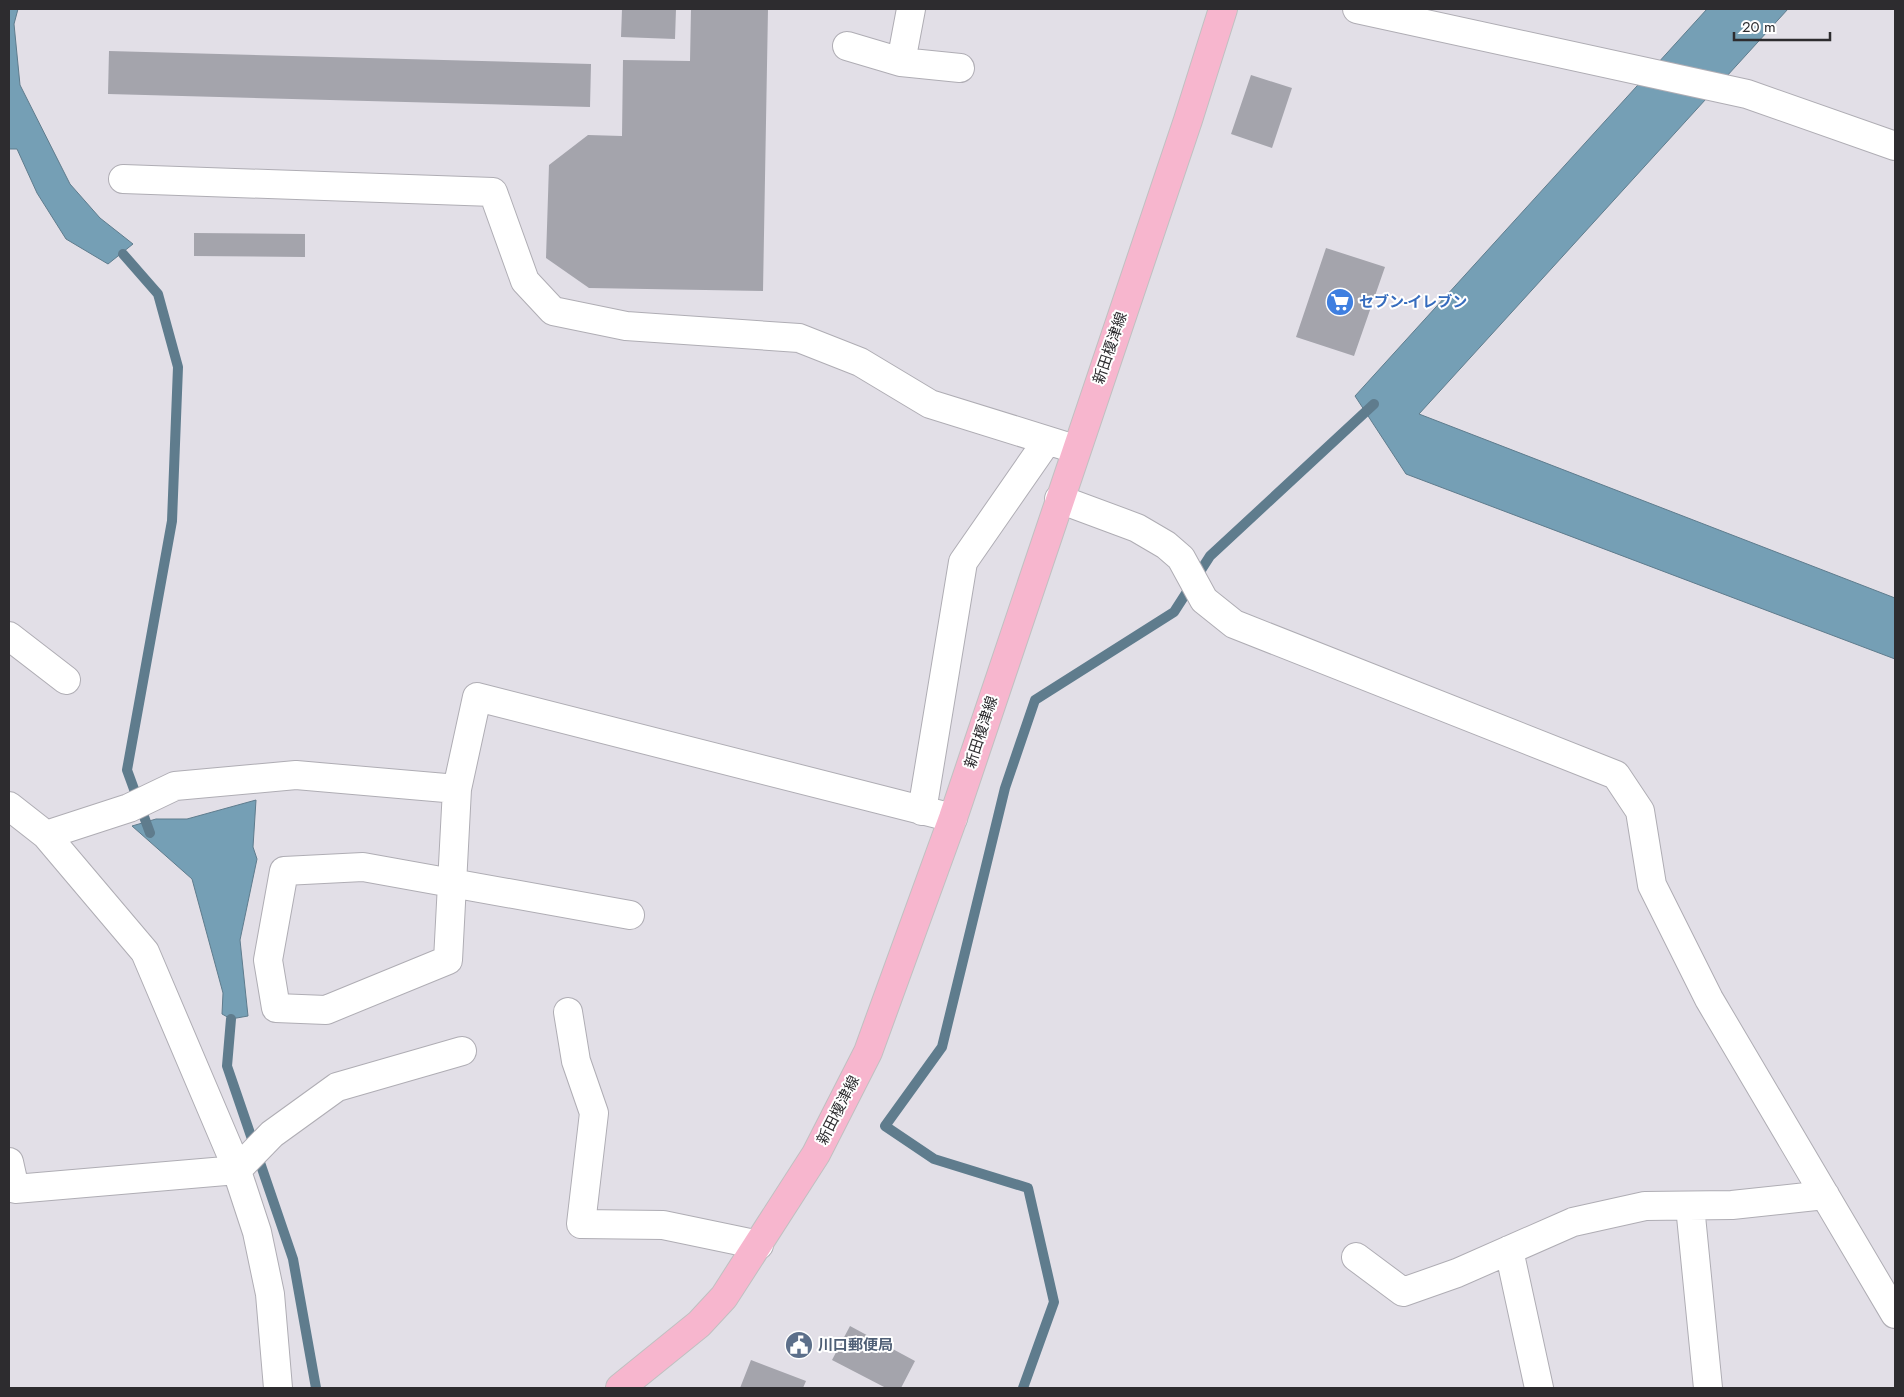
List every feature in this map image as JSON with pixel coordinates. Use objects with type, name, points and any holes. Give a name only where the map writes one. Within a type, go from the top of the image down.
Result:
[{"type":"main road","name":"新田榎津線","points":[[620,1388],[699,1324],[724,1297],[816,1154],[868,1052],[953,818],[1075,449],[1188,120],[1223,9]]},
{"type":"street","points":[[901,62],[910,9]]},
{"type":"street","points":[[1357,9],[1747,94],[1895,146]]},
{"type":"street","points":[[847,46],[901,62],[960,68]]},
{"type":"street","points":[[123,179],[493,192],[525,281],[553,311],[626,326],[799,338],[860,362],[930,404],[1075,449]]},
{"type":"street","points":[[922,811],[963,562],[1047,441]]},
{"type":"street","points":[[1059,500],[1137,528],[1166,545],[1180,558],[1204,600],[1234,624],[1616,775],[1640,811],[1652,885],[1700,981],[1895,1314]]},
{"type":"street","points":[[9,636],[66,680]]},
{"type":"street","points":[[630,915],[452,883],[363,867],[284,871],[268,960],[276,1008],[326,1010],[448,960],[452,883],[457,789],[477,697],[953,818]]},
{"type":"street","points":[[46,835],[129,808],[175,786],[296,775],[457,789]]},
{"type":"street","points":[[9,806],[46,835],[145,952],[243,1164],[270,1294],[278,1388]]},
{"type":"street","points":[[568,1012],[576,1061],[594,1113],[581,1224],[663,1225],[758,1245]]},
{"type":"street","points":[[9,1162],[15,1189],[243,1164],[267,1139],[336,1087],[462,1051]]},
{"type":"street","points":[[1356,1257],[1402,1292],[1457,1274],[1573,1222],[1645,1206],[1732,1205],[1825,1195]]},
{"type":"street","points":[[1690,1206],[1708,1388]]},
{"type":"street","points":[[1510,1250],[1539,1388]]},
{"type":"water","points":[[9,9],[18,9],[14,24],[20,85],[70,184],[100,218],[133,244],[108,264],[66,239],[37,193],[17,149],[9,149]]},
{"type":"water","points":[[1707,9],[1788,9],[1419,414],[1895,598],[1895,659],[1406,474],[1355,396]]},
{"type":"water","points":[[256,800],[253,847],[257,859],[240,940],[248,1016],[231,1019],[222,1014],[223,993],[192,879],[132,826],[156,819],[187,819]]},
{"type":"building","points":[[622,9],[676,9],[675,39],[621,37]]},
{"type":"building","points":[[691,9],[768,9],[763,291],[589,288],[546,258],[549,165],[588,135],[622,136],[623,60],[690,61]]},
{"type":"building","points":[[109,51],[591,64],[590,107],[108,94]]},
{"type":"building","points":[[1251,75],[1292,88],[1272,148],[1231,134]]},
{"type":"building","points":[[194,233],[305,234],[305,257],[194,256]]},
{"type":"building","name":"セブン-イレブン","points":[[1326,248],[1385,267],[1354,356],[1296,337]]},
{"type":"building","points":[[850,1326],[915,1361],[901,1388],[886,1388],[832,1360]]},
{"type":"building","points":[[751,1360],[806,1381],[803,1388],[740,1388]]},
{"type":"waterway","points":[[123,254],[158,294],[178,367],[172,521],[127,770],[150,833]]},
{"type":"waterway","points":[[1023,1388],[1054,1302],[1028,1188],[934,1159],[885,1126],[942,1047],[1005,788],[1035,700],[1174,612],[1210,556],[1374,404]]},
{"type":"waterway","points":[[231,1019],[227,1066],[293,1259],[316,1388]]},
{"type":"place","name":"セブン-イレブン","points":[[1340,302]]},
{"type":"place","name":"川口郵便局","points":[[799,1345]]}]
